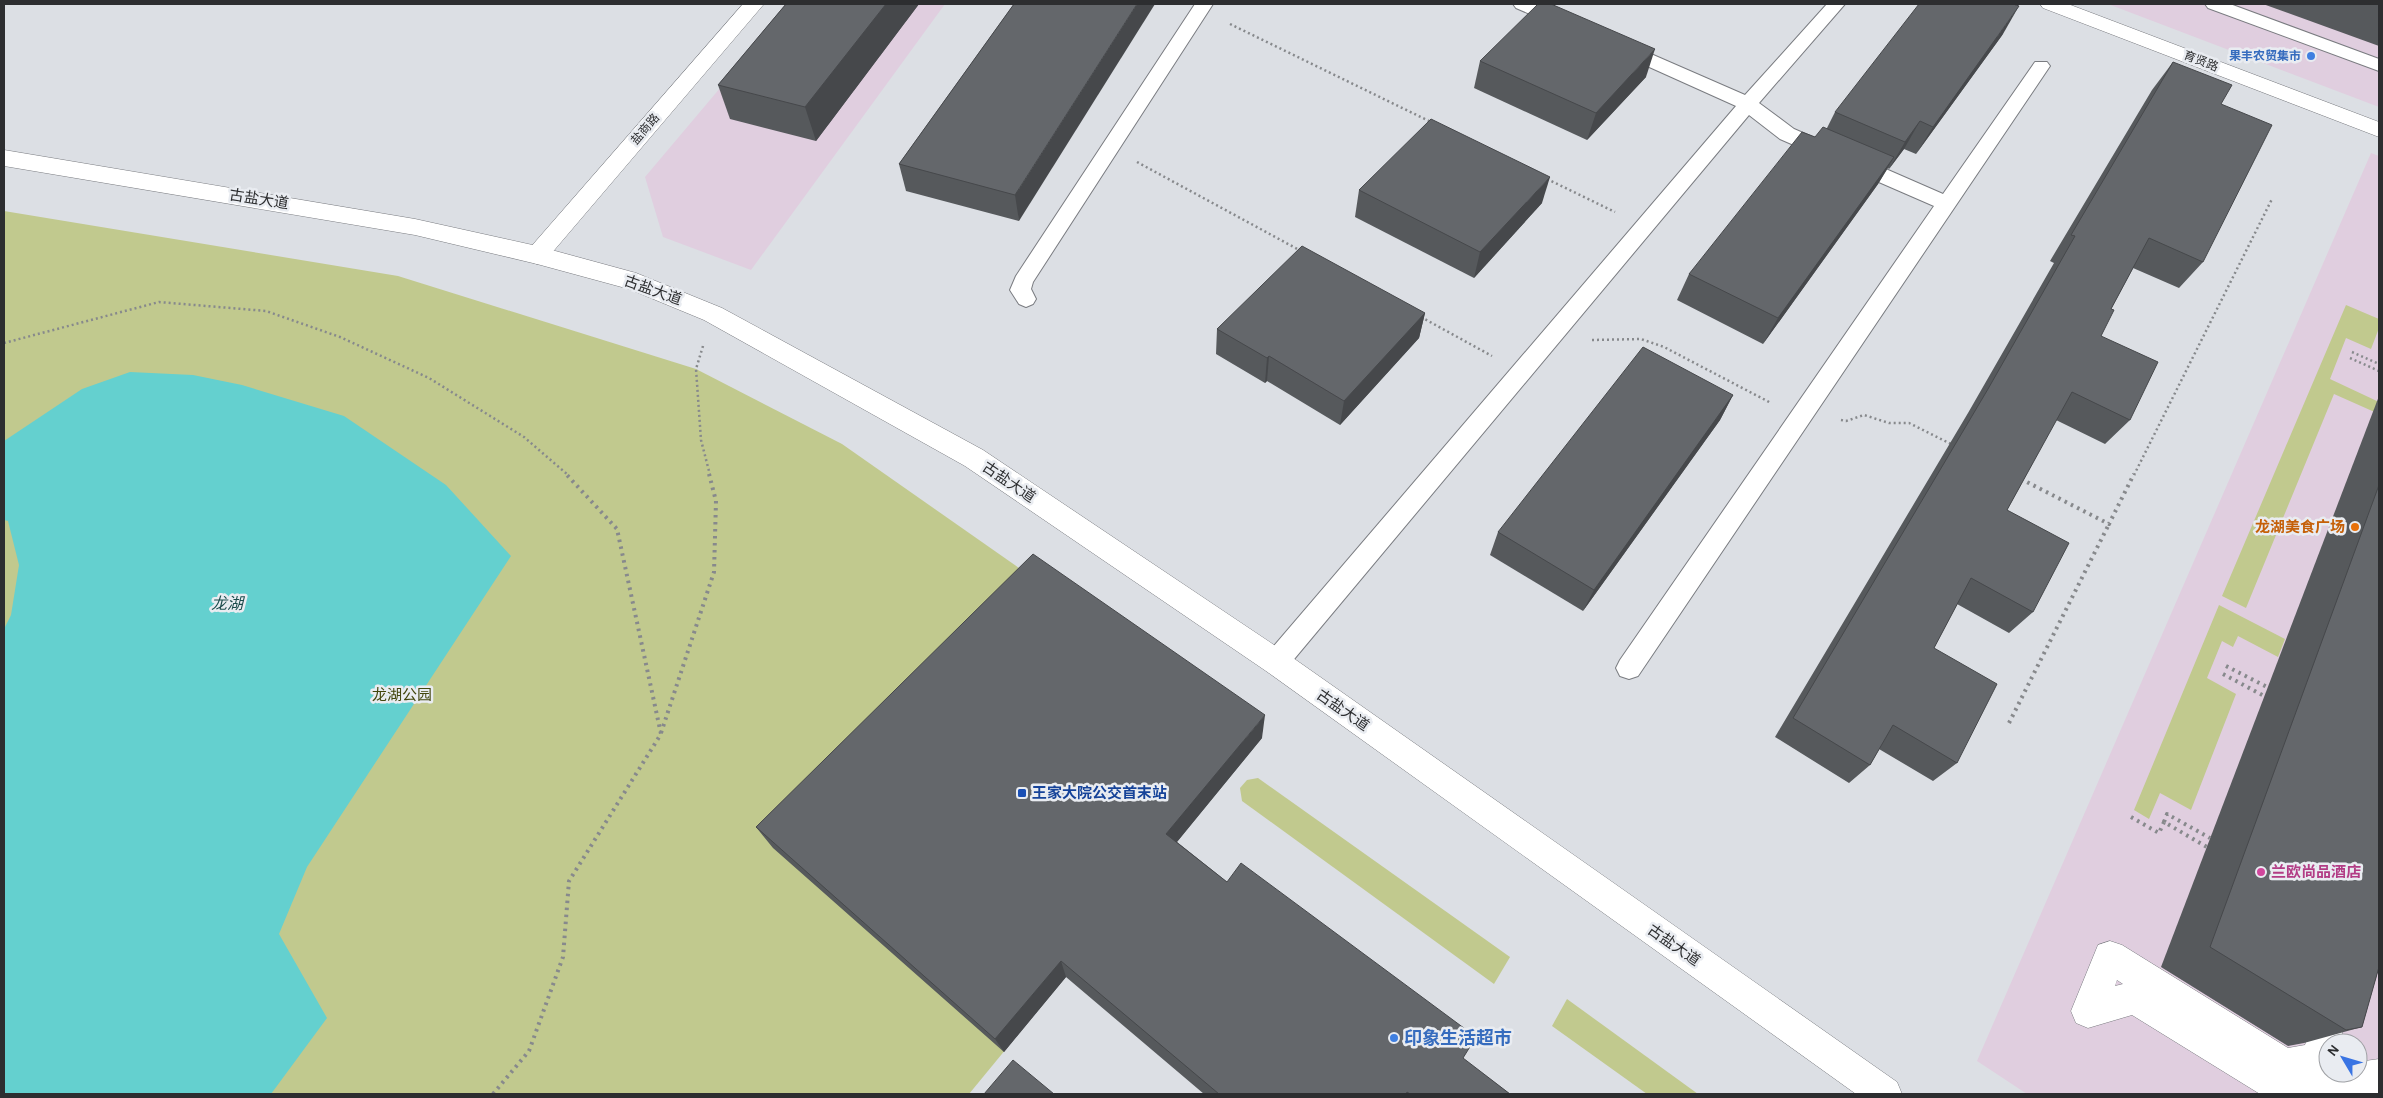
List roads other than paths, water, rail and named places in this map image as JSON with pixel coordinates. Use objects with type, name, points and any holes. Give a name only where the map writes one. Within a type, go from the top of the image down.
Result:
[{"type":"street","name":"盐商路","points":[[537,255],[754,4]]},
{"type":"street","name":"育贤路","points":[[2050,4],[2379,130]]},
{"type":"street","name":"古盐大道","points":[[4,158],[415,227],[537,255],[636,282],[713,314],[974,458],[1276,662],[1885,1094]]},
{"type":"street","points":[[2343,976],[2317,1060],[2285,1066],[2110,957],[2088,1011],[2135,996],[2283,1089],[2379,1076]]},
{"type":"lane","points":[[1522,4],[1576,28]]},
{"type":"lane","points":[[1276,662],[1644,226],[1836,4]]},
{"type":"lane","points":[[2214,4],[2379,65]]},
{"type":"lane","points":[[1026,300],[1020,290],[1022,282],[1202,7]]},
{"type":"lane","points":[[1603,40],[1748,104],[1787,134],[1947,204]]},
{"type":"lane","points":[[1629,668],[2041,66]]},
{"type":"water","name":"龙湖","points":[[130,372],[193,375],[242,385],[344,416],[446,485],[511,556],[307,867],[279,934],[327,1018],[271,1094],[4,1094],[4,629],[11,615],[19,565],[8,521],[4,520],[4,441],[82,389]]},
{"type":"place","name":"果丰农贸集市","points":[[2311,56]]},
{"type":"place","name":"龙湖美食广场","points":[[2355,527]]},
{"type":"place","name":"王家大院公交首末站","points":[[1022,793]]},
{"type":"place","name":"兰欧尚品酒店","points":[[2261,872]]},
{"type":"place","name":"印象生活超市","points":[[1394,1038]]},
{"type":"park label","name":"龙湖公园","points":[[402,695]]}]
